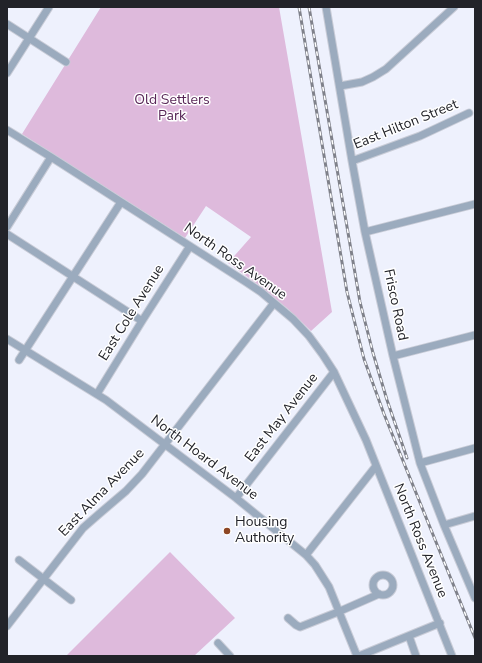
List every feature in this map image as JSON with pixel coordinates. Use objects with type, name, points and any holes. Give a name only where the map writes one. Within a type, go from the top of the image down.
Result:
[{"type":"street","points":[[7,72],[49,7]]},
{"type":"street","name":"Frisco Road","points":[[326,7],[365,232],[393,356],[420,463],[475,598]]},
{"type":"street","points":[[340,86],[362,82],[386,69],[454,7]]},
{"type":"street","points":[[7,24],[66,62]]},
{"type":"street","name":"East Hilton Street","points":[[352,161],[420,136],[469,113]]},
{"type":"street","name":"North Ross Avenue","points":[[7,130],[52,157],[246,282],[293,319],[309,336],[334,372],[366,440],[452,656]]},
{"type":"street","points":[[7,228],[52,157]]},
{"type":"street","points":[[19,360],[121,202]]},
{"type":"street","points":[[365,232],[475,204]]},
{"type":"street","points":[[7,234],[142,321]]},
{"type":"street","name":"East Cole Avenue","points":[[97,394],[190,246]]},
{"type":"street","name":"East Alma Avenue","points":[[7,626],[83,528],[126,492],[142,474],[274,303]]},
{"type":"street","points":[[393,356],[475,335]]},
{"type":"street","name":"North Hoard Avenue","points":[[7,339],[106,400],[236,498],[306,555],[315,565],[329,587],[338,612],[358,656]]},
{"type":"street","name":"East May Avenue","points":[[236,498],[334,372]]},
{"type":"street","points":[[420,463],[475,448]]},
{"type":"street","points":[[306,555],[376,466]]},
{"type":"street","points":[[444,525],[475,516]]},
{"type":"street","points":[[19,560],[71,600]]},
{"type":"street","points":[[288,618],[296,625],[300,626],[380,594]]},
{"type":"street","points":[[358,656],[440,624]]},
{"type":"street","points":[[408,636],[416,656]]},
{"type":"street","points":[[218,643],[230,656]]},
{"type":"green space","name":"Old Settlers Park","points":[[101,7],[279,7],[332,312],[311,331],[288,309],[260,286],[228,263],[251,237],[206,206],[185,238],[22,134]]},
{"type":"green space","points":[[170,552],[235,618],[194,656],[66,656]]},
{"type":"railway","points":[[299,7],[347,292],[364,359],[384,414],[475,638]]},
{"type":"railway","points":[[309,7],[360,302],[387,400],[407,458]]},
{"type":"place","name":"Housing Authority","points":[[227,531]]}]
